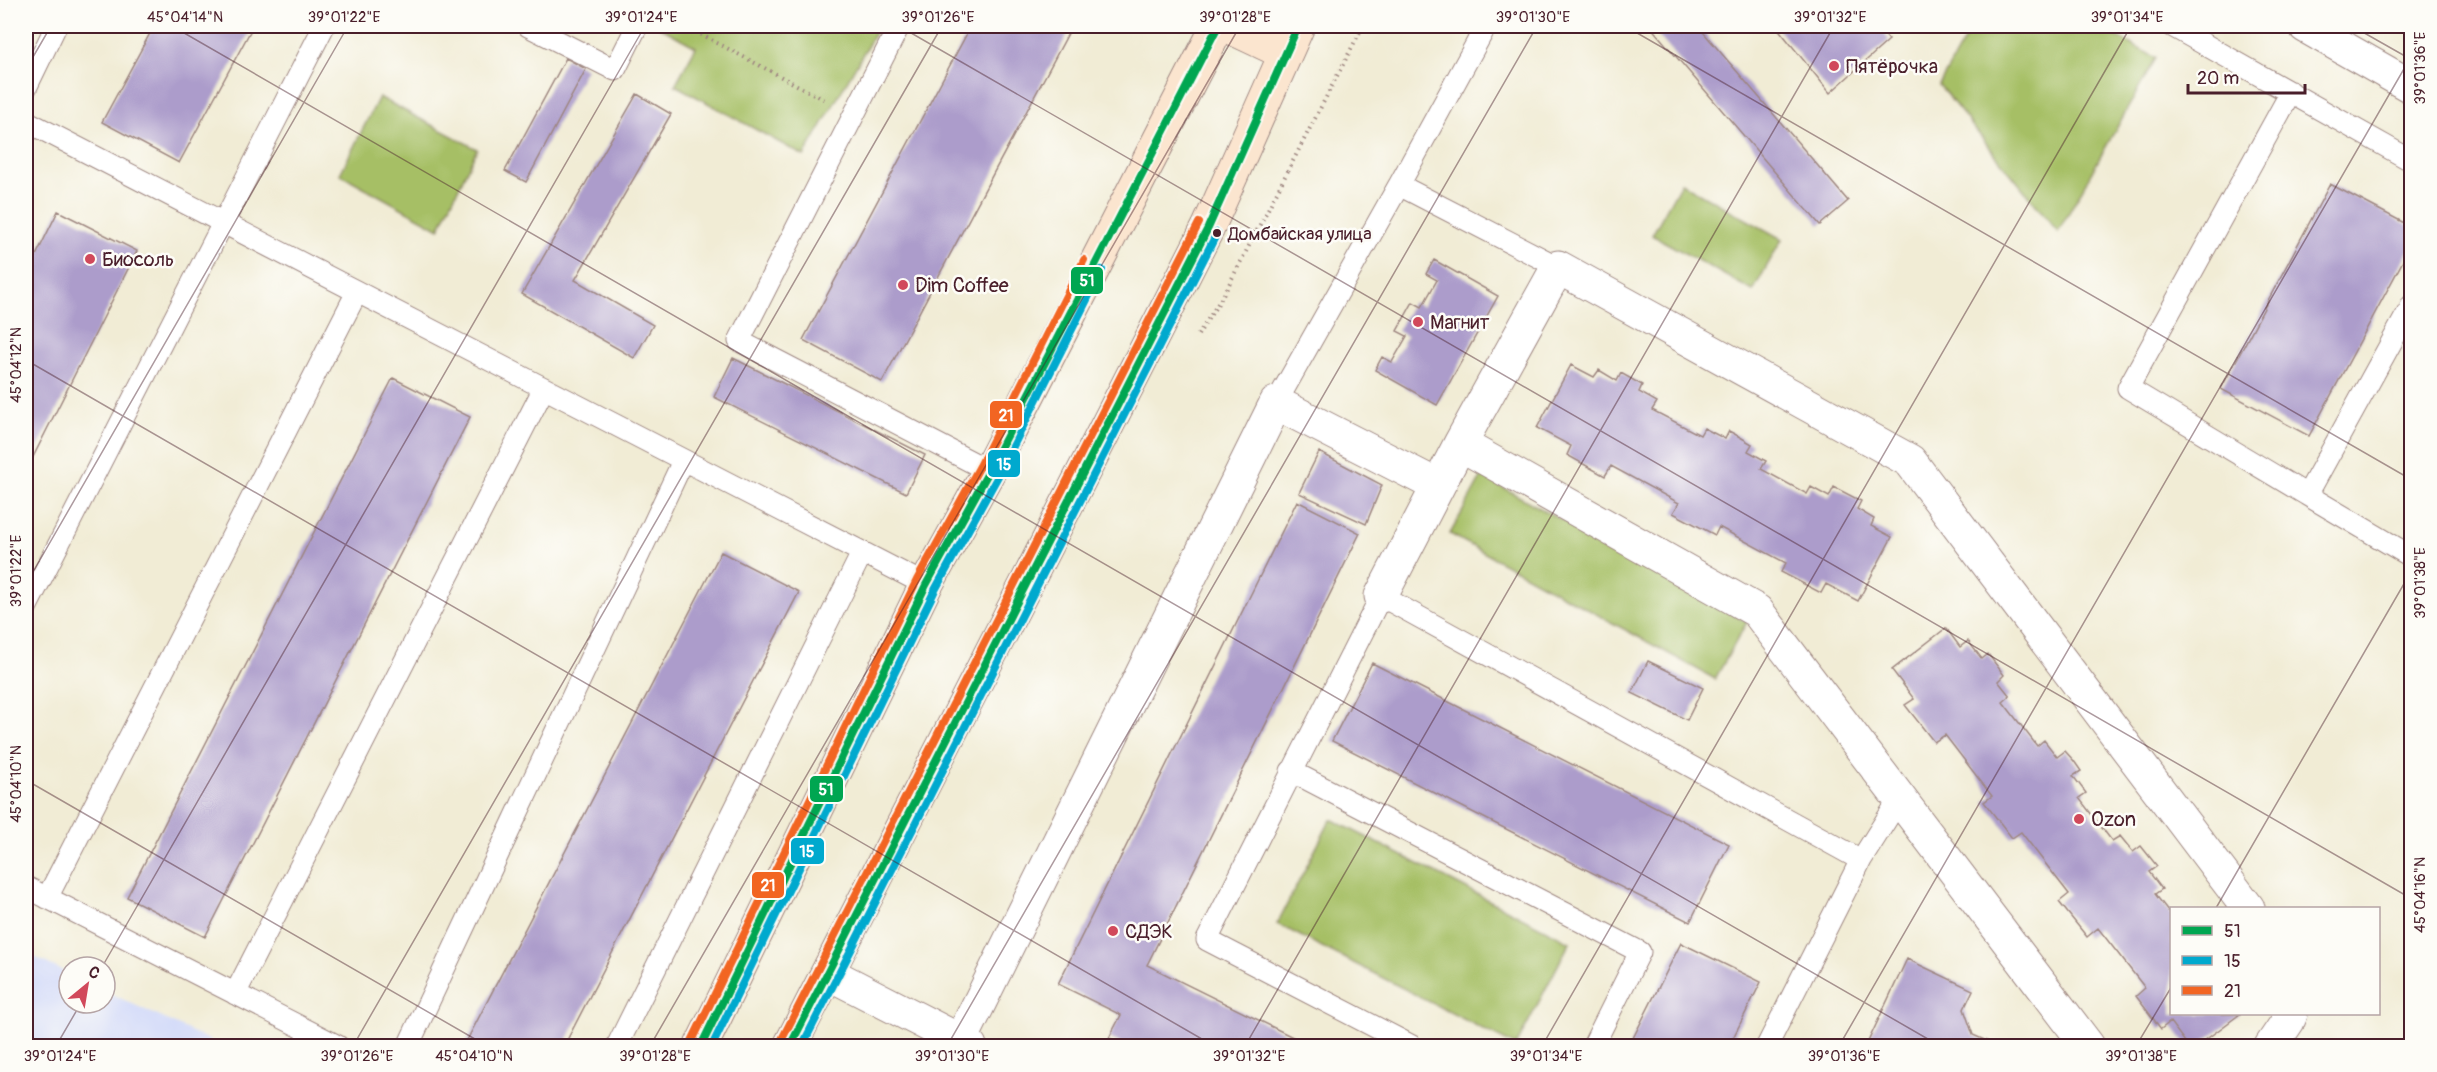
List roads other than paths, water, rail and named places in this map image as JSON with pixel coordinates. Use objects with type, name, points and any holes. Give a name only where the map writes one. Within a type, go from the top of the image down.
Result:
[{"type":"street","points":[[701,1047],[926,585],[989,471],[1218,26]]},
{"type":"street","points":[[790,1047],[1208,228],[1292,39],[1228,26]]},
{"type":"street","points":[[2305,26],[2412,87]]},
{"type":"street","points":[[1381,596],[1460,444],[1558,267],[1910,461],[2246,907]]},
{"type":"street","points":[[828,973],[963,1045],[1276,403],[1438,486]]},
{"type":"street","points":[[1460,444],[1757,611],[2088,1047]]},
{"type":"street","points":[[2271,1047],[2291,1015]]},
{"type":"lane","points":[[26,88],[56,26]]},
{"type":"lane","points":[[26,608],[324,26]]},
{"type":"lane","points":[[528,26],[615,70],[637,26]]},
{"type":"lane","points":[[899,26],[739,341],[989,471]]},
{"type":"lane","points":[[1276,403],[1486,26]]},
{"type":"lane","points":[[2172,26],[2412,161]]},
{"type":"lane","points":[[2291,92],[2128,388],[2412,557]]},
{"type":"lane","points":[[26,121],[926,585]]},
{"type":"lane","points":[[1399,185],[1558,267]]},
{"type":"lane","points":[[47,898],[357,292]]},
{"type":"lane","points":[[2307,495],[2412,305]]},
{"type":"lane","points":[[235,994],[544,388]]},
{"type":"lane","points":[[408,1047],[683,460]]},
{"type":"lane","points":[[617,1047],[862,553]]},
{"type":"lane","points":[[1412,1047],[1207,940],[1381,596],[1861,860]]},
{"type":"lane","points":[[1291,771],[1640,952],[1593,1047]]},
{"type":"lane","points":[[1767,1047],[1861,860],[1900,798]]},
{"type":"lane","points":[[26,887],[338,1047]]},
{"type":"place","name":"Пятёрочка","points":[[1834,66]]},
{"type":"place","name":"Домбайская улица","points":[[1217,233]]},
{"type":"place","name":"Биосоль","points":[[90,259]]},
{"type":"place","name":"Dim Coffee","points":[[903,285]]},
{"type":"place","name":"Магнит","points":[[1418,322]]},
{"type":"place","name":"Ozon","points":[[2079,819]]},
{"type":"place","name":"СДЭК","points":[[1113,931]]}]
